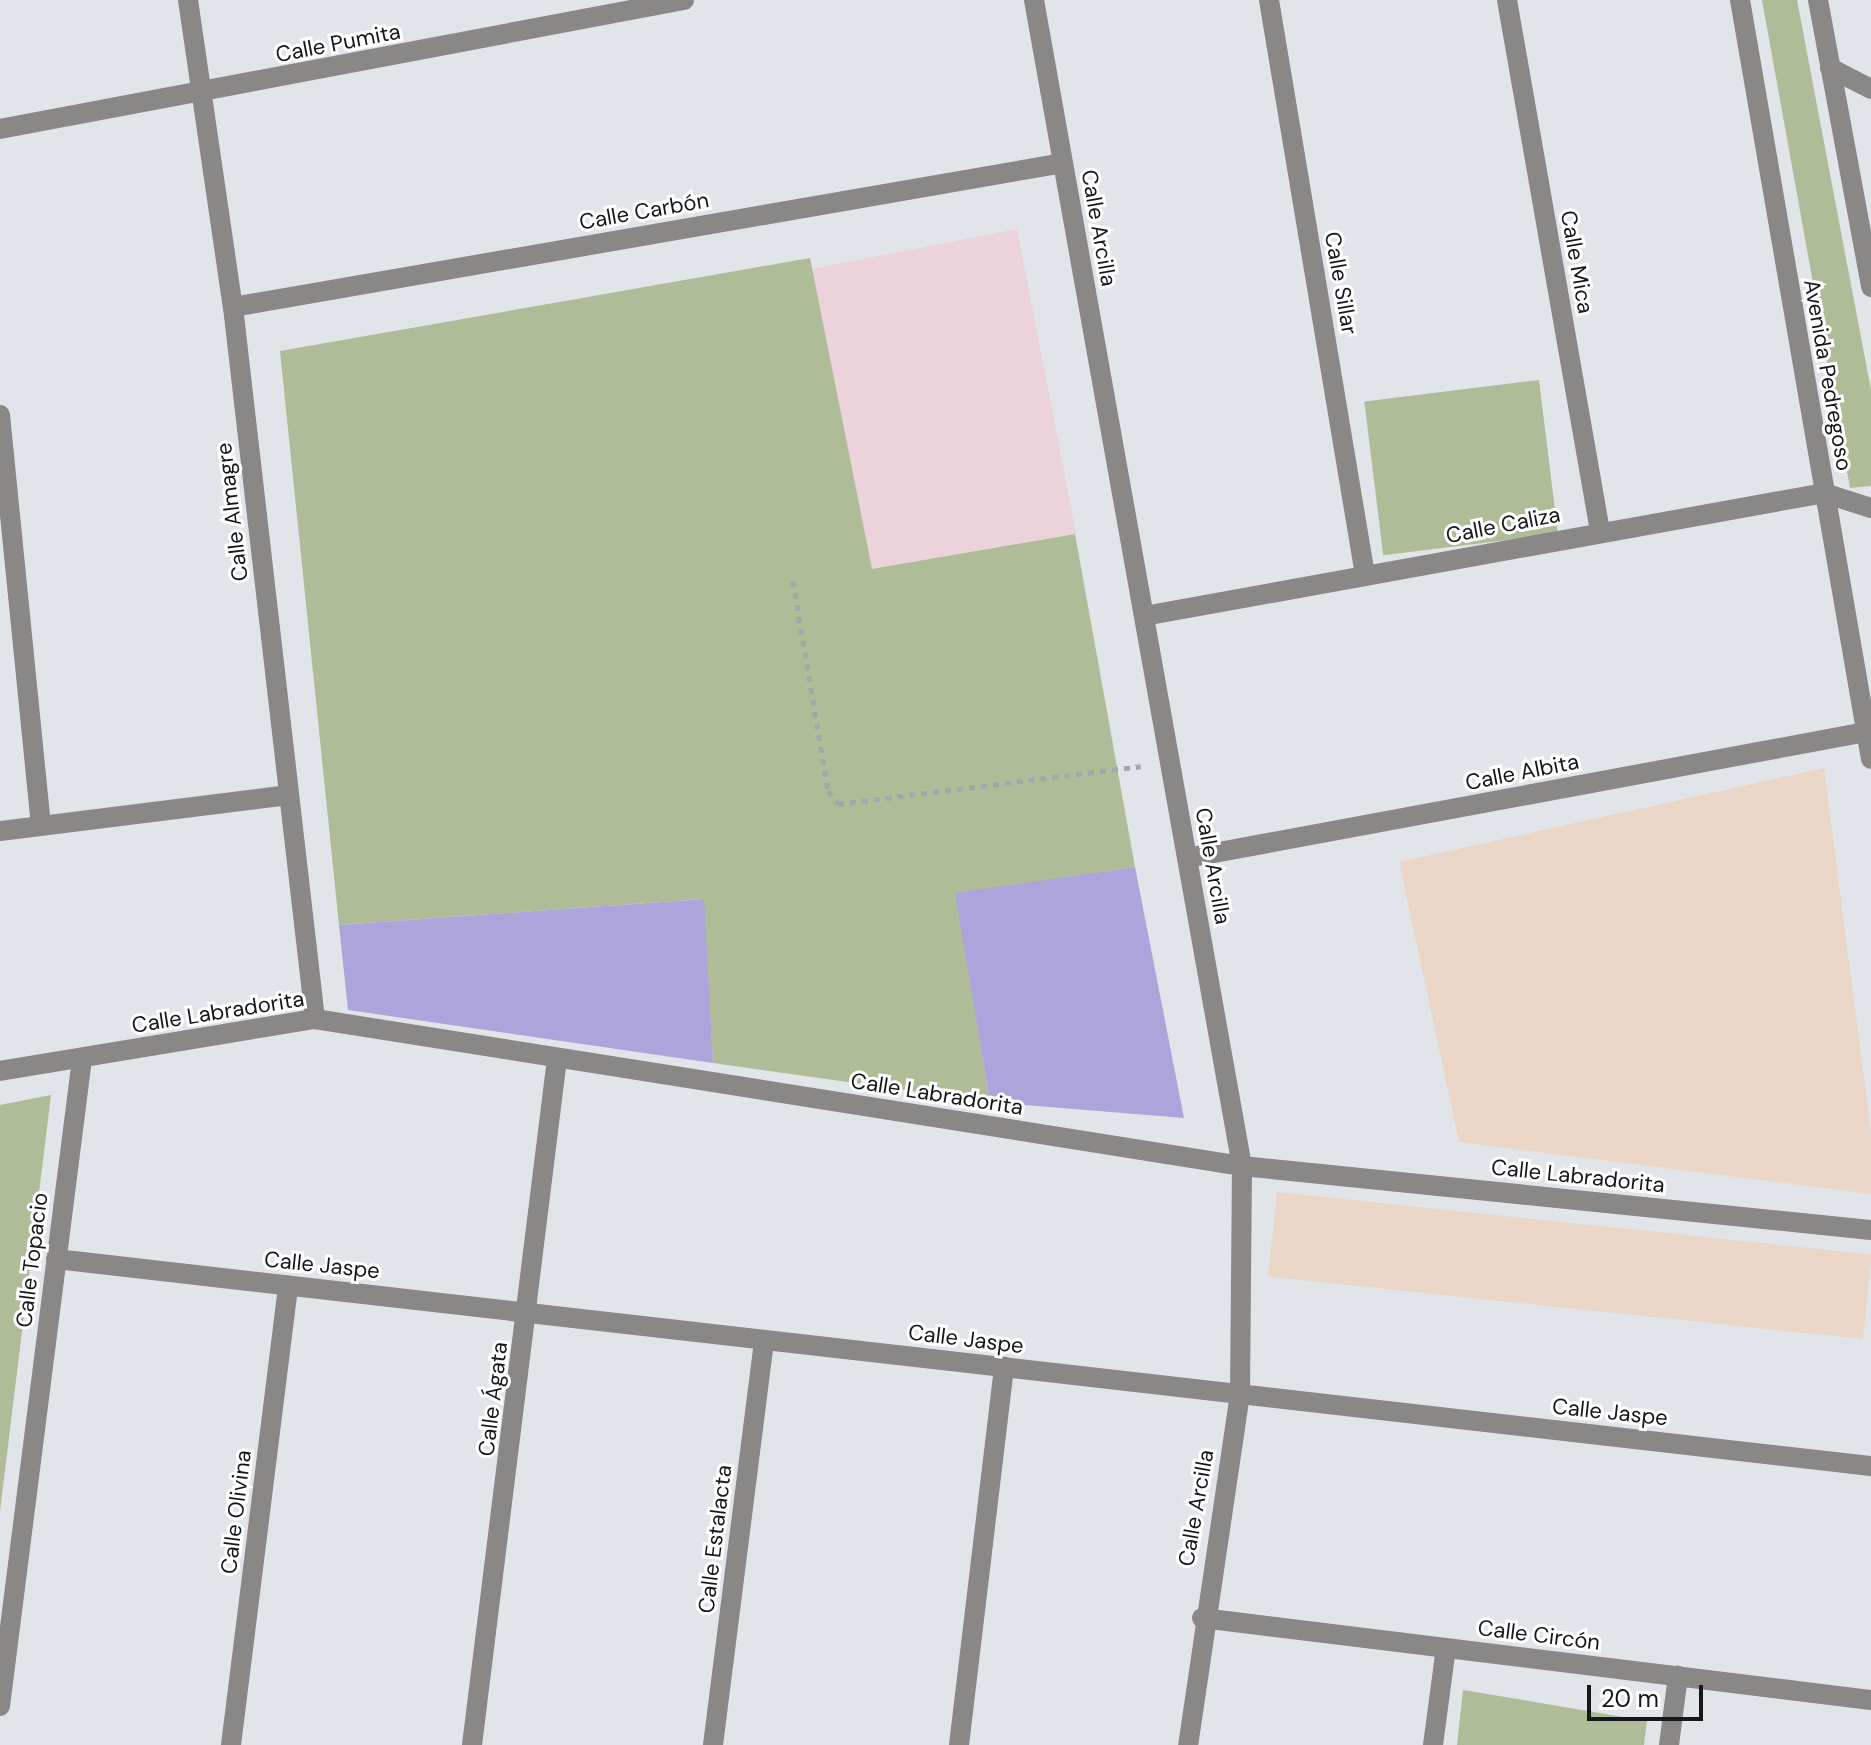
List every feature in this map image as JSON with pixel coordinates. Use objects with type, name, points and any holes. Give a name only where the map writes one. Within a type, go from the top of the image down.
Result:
[{"type":"street","name":"Calle Almagre","points":[[188,0],[233,307],[315,1019]]},
{"type":"street","name":"Calle Pumita","points":[[0,129],[203,94],[684,0]]},
{"type":"street","name":"Calle Arcilla","points":[[1034,0],[1242,1166],[1240,1394],[1202,1618],[1188,1745]]},
{"type":"street","name":"Calle Sillar","points":[[1269,0],[1365,575]]},
{"type":"street","name":"Calle Mica","points":[[1507,0],[1600,531]]},
{"type":"street","name":"Avenida Pedregoso","points":[[1740,0],[1871,759]]},
{"type":"street","points":[[1818,0],[1868,246],[1871,287]]},
{"type":"street","points":[[1830,68],[1871,89]]},
{"type":"street","name":"Calle Carbón","points":[[233,307],[1063,163]]},
{"type":"street","points":[[0,415],[41,824]]},
{"type":"street","name":"Calle Caliza","points":[[1144,616],[1600,531],[1824,493],[1871,508]]},
{"type":"street","name":"Calle Albita","points":[[1187,858],[1866,732]]},
{"type":"street","points":[[0,831],[289,795]]},
{"type":"street","name":"Calle Labradorita","points":[[0,1071],[315,1019],[1242,1166],[1871,1230]]},
{"type":"street","name":"Calle Topacio","points":[[0,1706],[82,1059]]},
{"type":"street","name":"Calle Ágata","points":[[472,1745],[528,1313],[557,1059]]},
{"type":"street","name":"Calle Jaspe","points":[[56,1259],[1871,1466]]},
{"type":"street","name":"Calle Olivina","points":[[231,1745],[288,1286]]},
{"type":"street","name":"Calle Estalacta","points":[[713,1745],[764,1340]]},
{"type":"street","points":[[959,1745],[1004,1367]]},
{"type":"street","name":"Calle Circón","points":[[1202,1618],[1871,1700]]},
{"type":"street","points":[[1433,1745],[1446,1648]]},
{"type":"street","points":[[1669,1745],[1678,1676]]},
{"type":"path","points":[[793,581],[828,791],[838,804],[1170,762]]},
{"type":"shaded area","points":[[1017,229],[1076,533],[871,573],[812,269]]},
{"type":"shaded area","points":[[1824,768],[1871,1132],[1871,1194],[1459,1142],[1399,862]]},
{"type":"shaded area","points":[[1277,1192],[1871,1254],[1863,1339],[1268,1277]]},
{"type":"green space","points":[[1762,0],[1797,0],[1871,390],[1871,486],[1850,488]]},
{"type":"green space","points":[[810,258],[872,569],[1075,534],[1135,867],[956,894],[990,1102],[713,1063],[703,899],[339,925],[280,351]]},
{"type":"green space","points":[[1539,380],[1558,534],[1383,555],[1364,401]]},
{"type":"green space","points":[[51,1095],[0,1511],[0,1105]]},
{"type":"green space","points":[[1463,1690],[1647,1721],[1644,1745],[1457,1745]]},
{"type":"building","points":[[1135,867],[1184,1118],[990,1102],[955,893]]},
{"type":"building","points":[[704,899],[713,1063],[348,1010],[339,925]]}]
